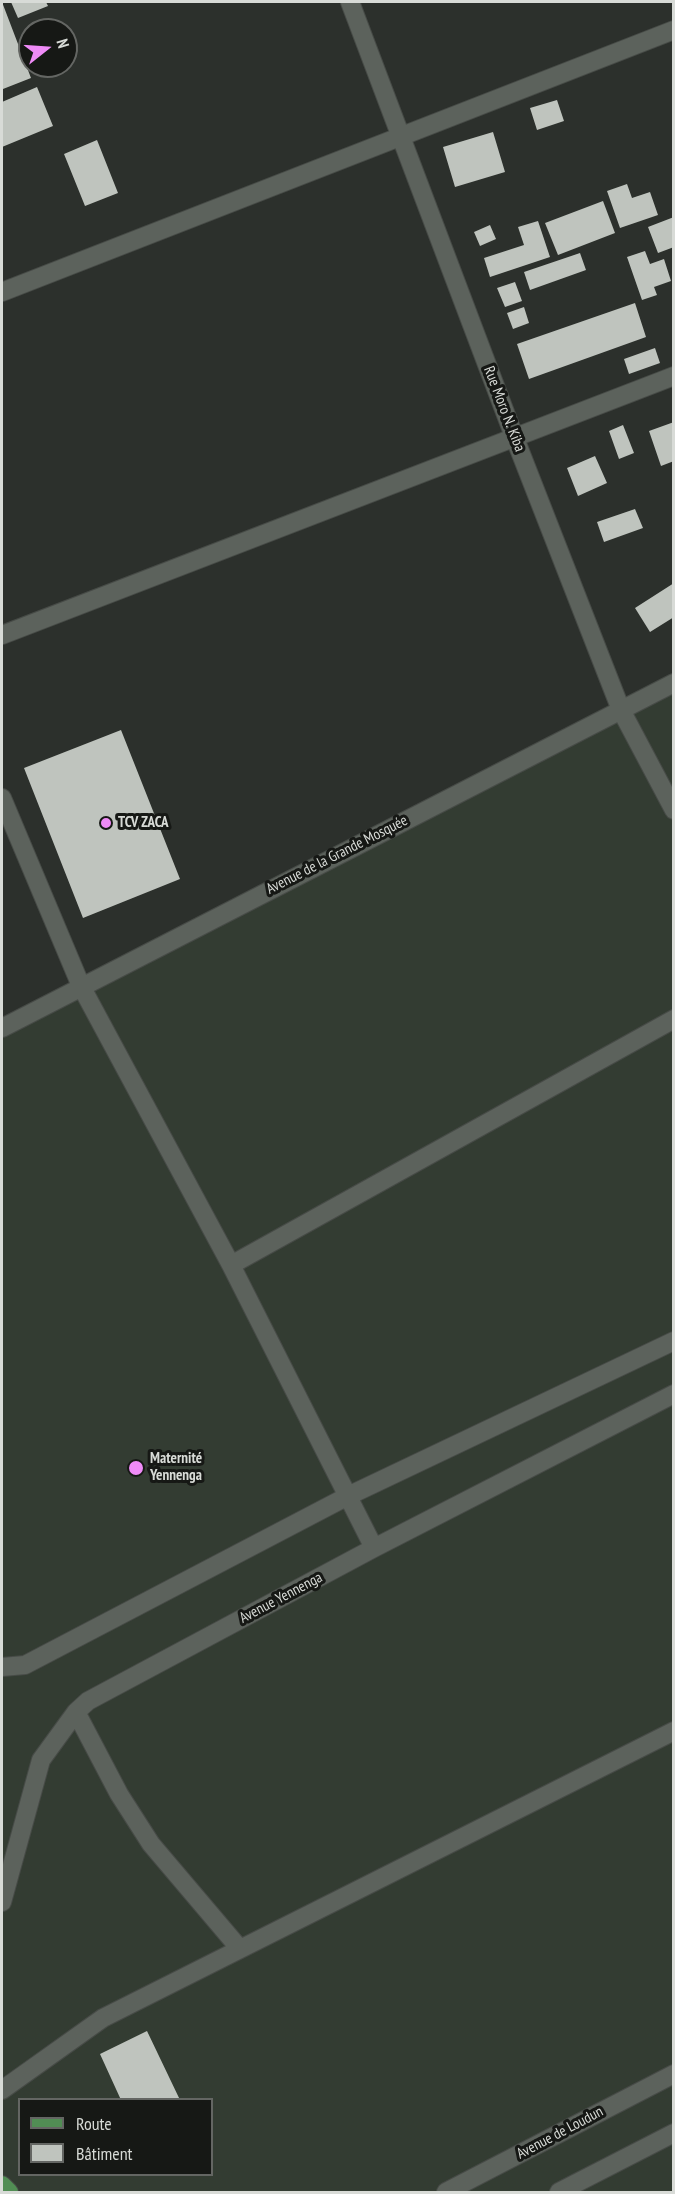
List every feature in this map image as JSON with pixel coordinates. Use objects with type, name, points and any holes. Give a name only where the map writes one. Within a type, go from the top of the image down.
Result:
[{"type":"main road","points":[[2,2185],[9,2193]]},
{"type":"street","name":"Rue Moro N. Kiba","points":[[351,2],[403,135],[514,436],[621,710],[674,810]]},
{"type":"street","points":[[2,292],[674,30]]},
{"type":"street","points":[[2,635],[674,376]]},
{"type":"street","name":"Avenue de la Grande Mosquée","points":[[2,1028],[674,683]]},
{"type":"street","points":[[2,798],[81,986],[231,1265],[374,1548]]},
{"type":"street","points":[[231,1265],[674,1019]]},
{"type":"street","points":[[2,1667],[25,1665],[348,1496],[674,1341]]},
{"type":"street","name":"Avenue Yennenga","points":[[2,1902],[41,1760],[76,1712],[88,1701],[374,1548],[674,1394]]},
{"type":"street","points":[[76,1712],[118,1794],[151,1844],[240,1949]]},
{"type":"street","points":[[2,2090],[103,2018],[674,1731]]},
{"type":"street","name":"Avenue de Loudun","points":[[446,2193],[674,2074]]},
{"type":"street","points":[[559,2193],[674,2133]]},
{"type":"shaded area","points":[[673,683],[673,2192],[9,2192],[2,2185],[2,1028]]},
{"type":"building","points":[[2,2],[18,44],[18,78],[31,78],[3,89]]},
{"type":"building","points":[[11,2],[46,2],[48,6],[18,18]]},
{"type":"building","points":[[37,87],[53,126],[2,147],[2,102]]},
{"type":"building","points":[[557,100],[564,121],[537,130],[530,108]]},
{"type":"building","points":[[493,132],[505,172],[455,187],[443,147]]},
{"type":"building","points":[[97,140],[118,193],[85,206],[64,154]]},
{"type":"building","points":[[627,184],[632,198],[650,192],[658,215],[620,228],[607,191]]},
{"type":"building","points":[[603,201],[615,233],[558,255],[545,223]]},
{"type":"building","points":[[674,217],[674,247],[658,253],[648,227]]},
{"type":"building","points":[[538,221],[550,257],[490,277],[484,258],[524,245],[518,227]]},
{"type":"building","points":[[490,225],[496,239],[480,246],[474,232]]},
{"type":"building","points":[[645,251],[650,264],[664,259],[671,281],[654,287],[657,295],[642,300],[627,257]]},
{"type":"building","points":[[580,253],[586,270],[530,290],[524,272]]},
{"type":"building","points":[[515,282],[522,301],[505,307],[497,288]]},
{"type":"building","points":[[635,303],[646,337],[529,379],[517,344]]},
{"type":"building","points":[[524,307],[529,323],[513,329],[507,313]]},
{"type":"building","points":[[655,348],[660,363],[629,374],[624,359]]},
{"type":"building","points":[[674,422],[674,461],[661,466],[649,431]]},
{"type":"building","points":[[623,425],[634,453],[619,459],[609,431]]},
{"type":"building","points":[[595,456],[607,483],[578,496],[567,468]]},
{"type":"building","points":[[635,509],[643,528],[604,542],[597,522]]},
{"type":"building","points":[[674,583],[674,617],[650,632],[635,608]]},
{"type":"building","points":[[121,730],[180,879],[83,918],[24,768]]},
{"type":"building","points":[[147,2031],[179,2098],[120,2098],[100,2054]]},
{"type":"place","name":"TCV ZACA","points":[[106,823]]},
{"type":"place","name":"Maternité Yennenga","points":[[136,1468]]}]
